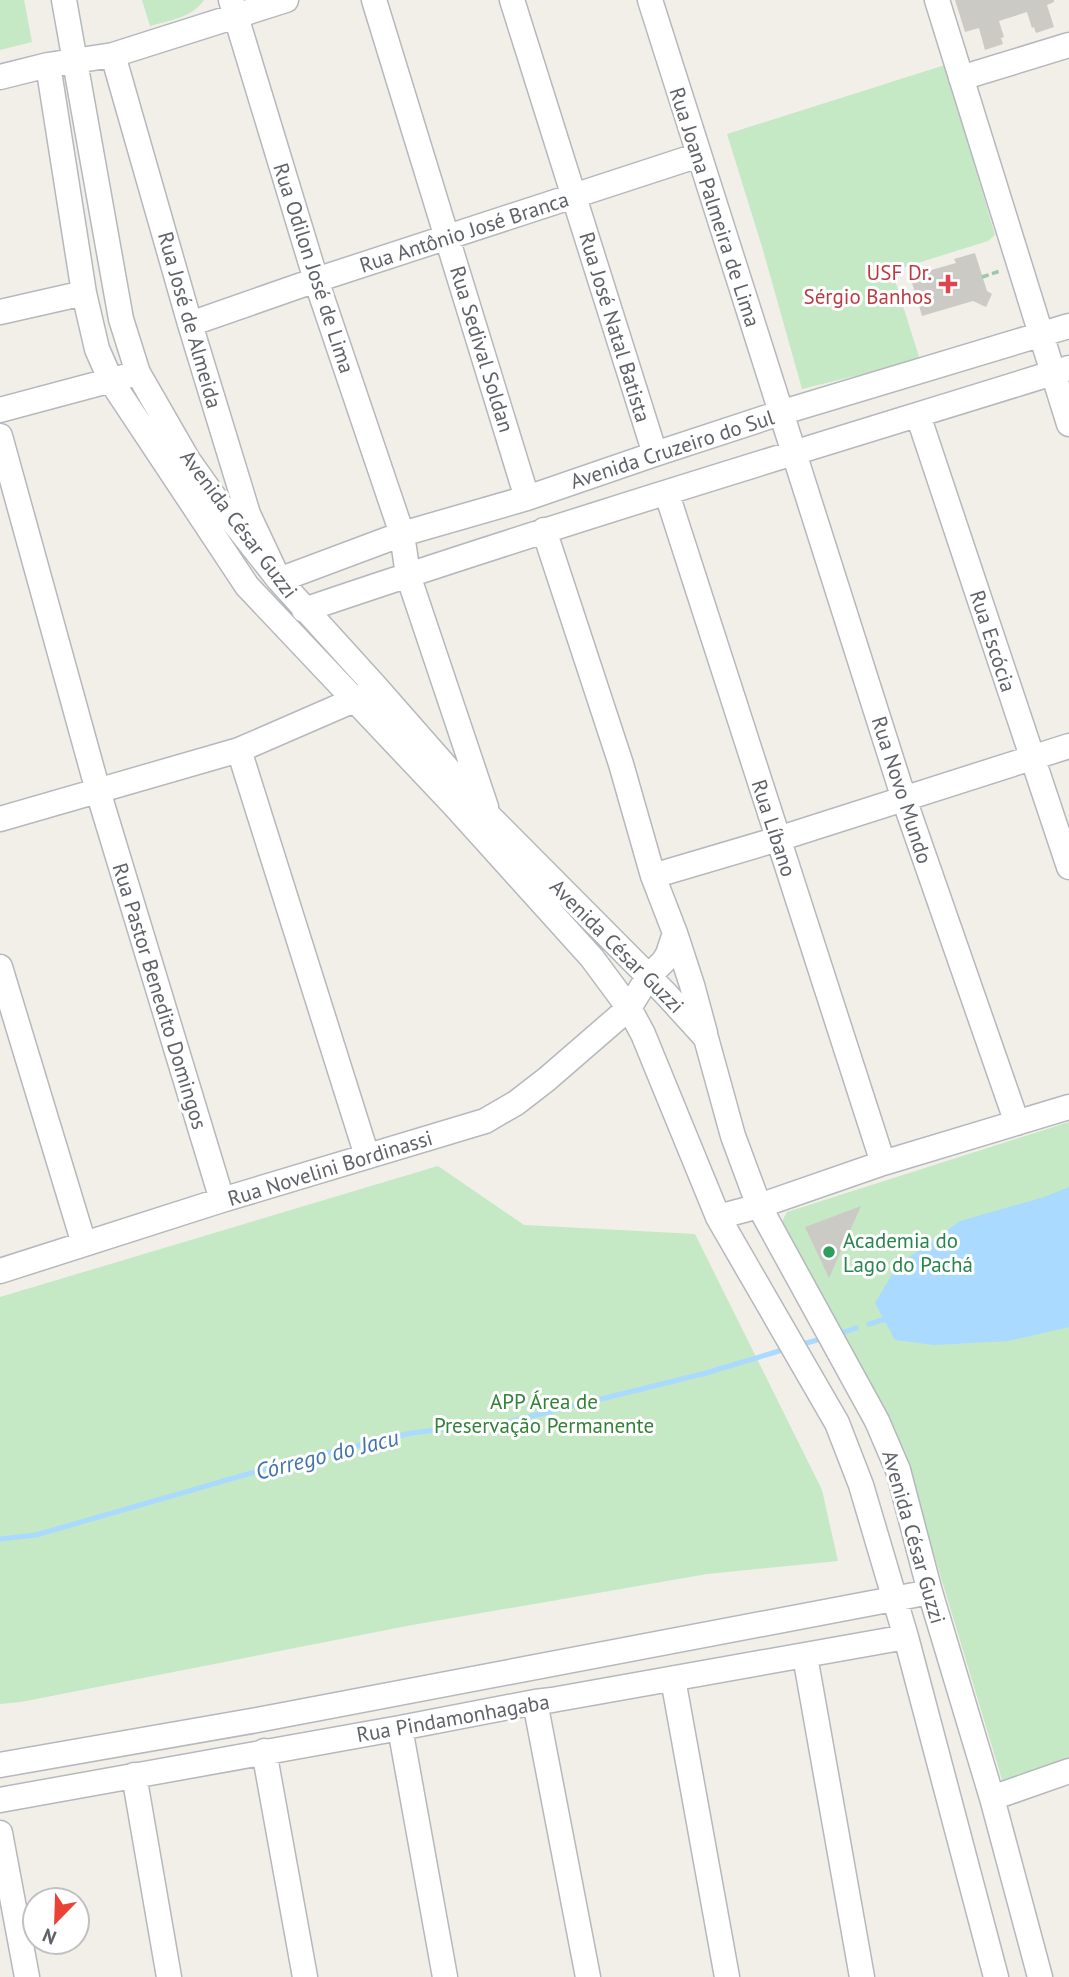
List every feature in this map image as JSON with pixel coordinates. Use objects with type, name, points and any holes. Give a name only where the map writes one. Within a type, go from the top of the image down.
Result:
[{"type":"street","name":"Avenida César Guzzi","points":[[64,0],[121,319],[138,373],[188,460],[217,501],[304,610],[490,817],[706,1038],[733,1136],[759,1206],[877,1421],[898,1470],[1040,1977]]},
{"type":"street","points":[[0,77],[48,65],[113,55],[233,8],[286,0]]},
{"type":"street","name":"Rua Sedival Soldan","points":[[374,0],[527,498]]},
{"type":"street","name":"Rua José Natal Batista","points":[[512,0],[654,454]]},
{"type":"street","name":"Rua Joana Palmeira de Lima","points":[[650,0],[794,454]]},
{"type":"street","points":[[937,0],[1041,336],[1061,370],[1069,424]]},
{"type":"street","name":"Rua Odilon José de Lima","points":[[233,8],[316,280],[402,534],[408,575],[490,817]]},
{"type":"street","points":[[961,78],[1069,45]]},
{"type":"street","name":"Rua José de Almeida","points":[[113,55],[248,514],[279,580]]},
{"type":"street","name":"Avenida César Guzzi","points":[[48,65],[84,293],[97,349],[111,381],[247,586],[454,805],[592,958],[629,1008],[643,1034],[718,1217],[837,1423],[861,1485],[906,1637],[996,1977]]},
{"type":"street","name":"Rua Antônio José Branca","points":[[190,324],[699,155]]},
{"type":"street","points":[[0,312],[84,293]]},
{"type":"street","name":"Avenida Cruzeiro do Sul","points":[[279,580],[402,534],[527,498],[780,413],[1069,326]]},
{"type":"street","name":"Avenida Cruzeiro do Sul","points":[[304,610],[544,530],[1061,370]]},
{"type":"street","points":[[0,410],[138,373]]},
{"type":"street","name":"Rua Escócia","points":[[918,415],[1069,867]]},
{"type":"street","name":"Rua Pastor Benedito Domingos","points":[[0,436],[98,791],[222,1200]]},
{"type":"street","name":"Rua Novo Mundo","points":[[794,454],[904,799],[1017,1123]]},
{"type":"street","name":"Rua Líbano","points":[[667,494],[883,1163]]},
{"type":"street","points":[[544,530],[621,764],[653,876],[692,985],[706,1038]]},
{"type":"street","points":[[0,820],[239,750],[355,700],[376,687]]},
{"type":"street","points":[[653,876],[1069,746]]},
{"type":"street","points":[[239,750],[367,1156]]},
{"type":"street","name":"Rua Novelini Bordinassi","points":[[0,1271],[222,1200],[485,1121],[516,1103],[547,1079],[629,1008],[648,977],[664,961],[675,933]]},
{"type":"street","points":[[0,967],[84,1244]]},
{"type":"street","points":[[643,1034],[647,1018],[657,1005],[667,1002],[680,1009]]},
{"type":"street","points":[[718,1217],[759,1206],[883,1163],[1069,1107]]},
{"type":"street","points":[[0,1766],[270,1718],[930,1592]]},
{"type":"street","name":"Rua Pindamonhagaba","points":[[0,1800],[906,1637]]},
{"type":"street","points":[[805,1656],[862,1977]]},
{"type":"street","points":[[673,1679],[727,1977]]},
{"type":"street","points":[[535,1702],[587,1977]]},
{"type":"street","points":[[400,1728],[445,1977]]},
{"type":"street","points":[[264,1751],[305,1977]]},
{"type":"street","points":[[992,1798],[1069,1771]]},
{"type":"street","points":[[134,1775],[169,1977]]},
{"type":"street","points":[[0,1833],[27,1977]]},
{"type":"green space","points":[[0,0],[24,0],[32,42],[0,50]]},
{"type":"green space","points":[[142,0],[204,0],[187,15],[150,26]]},
{"type":"green space","points":[[945,65],[995,235],[988,241],[892,271],[920,360],[802,389],[727,134]]},
{"type":"green space","points":[[1069,1122],[1069,1760],[1003,1783],[902,1448],[785,1235],[782,1221],[787,1212]]},
{"type":"green space","name":"APP Área de Preservação Permanente","points":[[438,1166],[524,1225],[695,1234],[822,1490],[838,1561],[707,1574],[412,1625],[0,1704],[0,1297]]},
{"type":"water","points":[[1069,1187],[1069,1327],[1008,1341],[934,1345],[895,1340],[875,1303],[897,1266],[960,1221],[1044,1197]]},
{"type":"building","points":[[955,0],[1054,0],[1047,5],[1054,27],[1036,33],[1027,12],[999,21],[1004,37],[1001,38],[1003,44],[985,50],[979,28],[965,32]]},
{"type":"building","name":"USF Dr. Sérgio Banhos","points":[[975,253],[987,291],[992,294],[986,307],[973,301],[922,316],[910,276],[956,263],[954,259]]},
{"type":"building","name":"Academia do Lago do Pachá","points":[[861,1206],[829,1278],[805,1227]]},
{"type":"waterway","name":"Córrego do Jacu","points":[[869,1324],[889,1318]]},
{"type":"waterway","name":"Córrego do Jacu","points":[[841,1333],[856,1328]]},
{"type":"waterway","name":"Córrego do Jacu","points":[[799,1345],[821,1339]]},
{"type":"waterway","name":"Córrego do Jacu","points":[[0,1539],[36,1535],[296,1460],[411,1433],[512,1421],[706,1373],[779,1351]]},
{"type":"place","name":"USF Dr. Sérgio Banhos","points":[[948,284]]},
{"type":"place","name":"Academia do Lago do Pachá","points":[[829,1252]]}]
